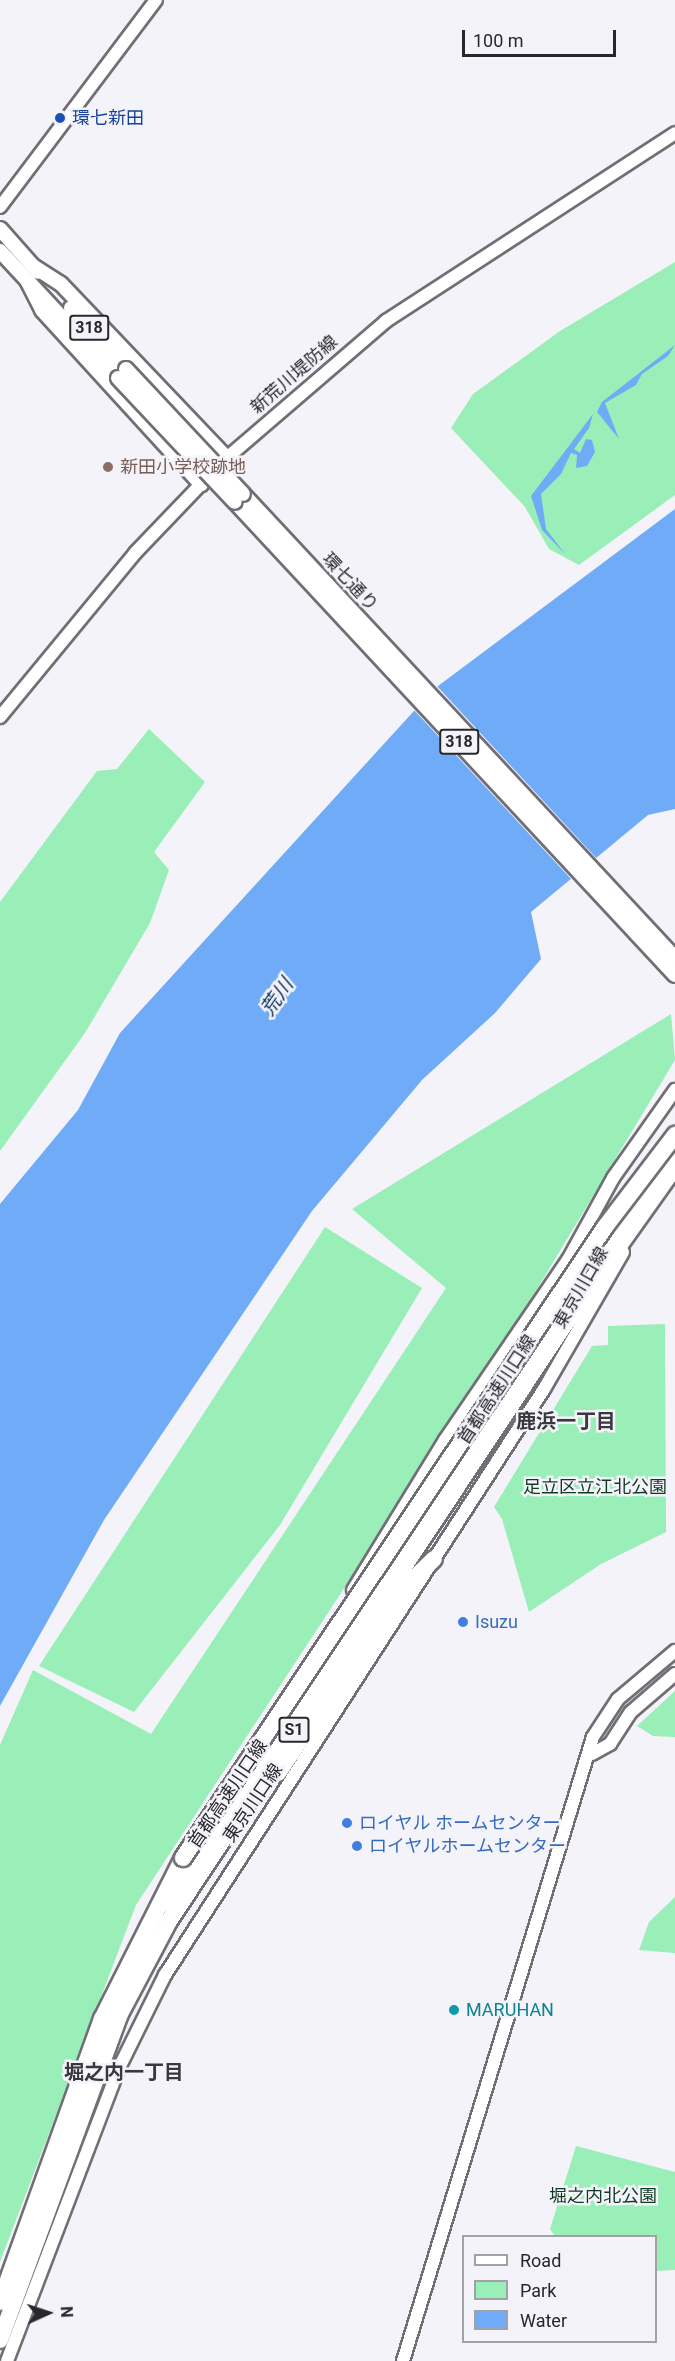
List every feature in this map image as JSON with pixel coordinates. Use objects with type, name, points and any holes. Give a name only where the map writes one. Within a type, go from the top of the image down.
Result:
[{"type":"highway","name":"首都高速川口線","points":[[0,2302],[102,2019],[183,1858],[605,1227],[675,1135]]},
{"type":"highway","name":"首都高速川口線","points":[[0,2340],[74,2133],[141,1973],[198,1873],[675,1167]]},
{"type":"highway","name":"S1","points":[[183,1858],[205,1834],[523,1356],[564,1304]]},
{"type":"highway","points":[[522,1332],[523,1356]]},
{"type":"highway","points":[[141,1973],[403,1589],[434,1559]]},
{"type":"main road","name":"環七通り","points":[[0,229],[122,373]]},
{"type":"main road","name":"環七通り","points":[[0,251],[122,373],[675,958]]},
{"type":"main road","points":[[33,266],[61,284],[226,457]]},
{"type":"main road","points":[[27,280],[42,310],[201,484]]},
{"type":"main road","name":"環七通り","points":[[242,501],[675,975]]},
{"type":"street","points":[[0,207],[156,0]]},
{"type":"street","name":"新荒川堤防線","points":[[0,717],[135,553],[226,457],[386,321],[675,133]]},
{"type":"street","points":[[253,1769],[307,1665],[445,1440],[522,1332],[613,1178],[675,1090]]},
{"type":"street","name":"東京川口線","points":[[0,2319],[121,1996],[160,1916],[253,1769],[564,1304],[675,1150]]},
{"type":"street","name":"東京川口線","points":[[7,2361],[118,2070],[165,1975],[544,1389],[634,1233],[675,1180]]},
{"type":"street","points":[[403,2361],[592,1754],[593,1737],[618,1699],[675,1651]]},
{"type":"street","points":[[592,1754],[610,1744],[631,1712],[675,1674]]},
{"type":"green space","points":[[675,262],[675,495],[579,565],[549,549],[525,507],[451,428],[473,394],[560,331]]},
{"type":"green space","points":[[149,729],[205,782],[154,852],[169,870],[150,923],[85,1033],[0,1151],[0,902],[97,771],[117,769]]},
{"type":"green space","points":[[671,1014],[675,1060],[496,1357],[136,1905],[0,2262],[0,1745],[33,1670],[151,1734],[446,1288],[352,1209]]},
{"type":"green space","points":[[325,1227],[422,1288],[280,1525],[134,1712],[39,1666]]},
{"type":"green space","name":"足立区立江北公園","points":[[665,1324],[666,1532],[601,1564],[529,1612],[502,1519],[494,1507],[592,1346],[608,1345],[608,1326]]},
{"type":"green space","points":[[675,1691],[675,1737],[653,1736],[637,1726]]},
{"type":"green space","points":[[675,1897],[675,1953],[639,1950],[649,1922]]},
{"type":"green space","name":"堀之内北公園","points":[[576,2146],[675,2172],[675,2270],[657,2271],[657,2235],[554,2235],[550,2229]]},
{"type":"water","points":[[675,345],[668,356],[642,374],[636,385],[605,403],[619,439],[597,412],[602,402]]},
{"type":"water","points":[[593,414],[589,428],[574,449],[580,453],[586,439],[592,440],[595,452],[587,466],[576,468],[577,455],[571,453],[561,474],[541,494],[546,529],[565,554],[542,530],[531,496]]},
{"type":"water","name":"荒川","points":[[675,509],[675,809],[648,815],[531,912],[541,959],[495,1013],[422,1080],[312,1211],[104,1520],[0,1706],[0,1204],[78,1110],[120,1033],[434,689]]},
{"type":"pier","points":[[435,684],[598,860],[573,881],[413,709]]},
{"type":"place","name":"環七新田","points":[[60,118]]},
{"type":"place","name":"新田小学校跡地","points":[[108,467]]},
{"type":"place","name":"Isuzu","points":[[463,1622]]},
{"type":"place","name":"ロイヤル ホームセンター","points":[[347,1823]]},
{"type":"place","name":"ロイヤルホームセンター","points":[[357,1846]]},
{"type":"place","name":"MARUHAN","points":[[454,2010]]},
{"type":"district","name":"鹿浜一丁目","points":[[566,1421]]},
{"type":"district","name":"堀之内一丁目","points":[[124,2072]]}]
